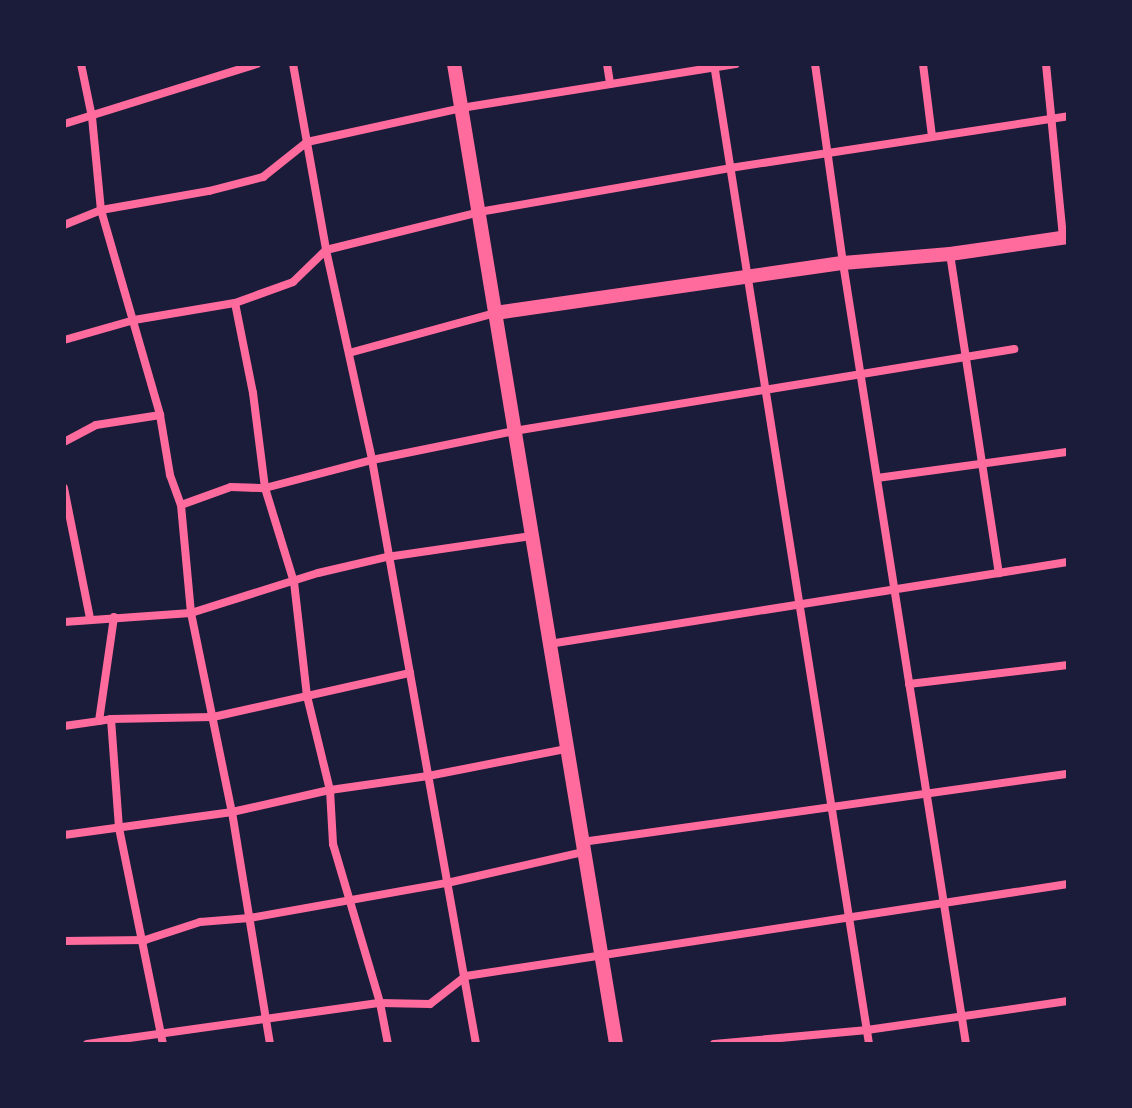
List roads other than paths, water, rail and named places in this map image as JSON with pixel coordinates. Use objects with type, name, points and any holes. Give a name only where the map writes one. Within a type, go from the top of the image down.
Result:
[{"type":"street","points":[[81,64],[92,117],[101,210],[160,415],[170,475],[181,505],[191,613],[223,783],[232,812],[270,1044]]},
{"type":"street","points":[[64,124],[257,64]]},
{"type":"street","points":[[293,64],[326,250],[372,460],[476,1044]]},
{"type":"street","points":[[454,64],[616,1044]]},
{"type":"street","points":[[607,64],[610,84]]},
{"type":"street","points":[[64,225],[101,210],[209,191],[263,177],[307,142],[461,108],[736,64]]},
{"type":"street","points":[[815,64],[843,263],[966,1044]]},
{"type":"street","points":[[923,64],[932,136]]},
{"type":"street","points":[[349,353],[495,313],[843,263],[950,254],[1066,237],[1049,118],[1046,64]]},
{"type":"street","points":[[714,66],[869,1044]]},
{"type":"street","points":[[64,340],[134,320],[235,303],[293,282],[326,250],[479,212],[828,152],[1068,116]]},
{"type":"street","points":[[950,254],[999,573]]},
{"type":"street","points":[[235,303],[253,393],[265,488],[294,582],[307,696],[330,790],[333,844],[380,1003],[388,1044]]},
{"type":"street","points":[[181,505],[231,487],[265,488],[372,460],[514,431],[1014,349]]},
{"type":"street","points":[[64,442],[96,425],[160,415]]},
{"type":"street","points":[[877,478],[1068,452]]},
{"type":"street","points":[[64,488],[90,618]]},
{"type":"street","points":[[64,622],[191,613],[387,557],[531,536]]},
{"type":"street","points":[[549,644],[1068,562]]},
{"type":"street","points":[[99,721],[103,676],[114,617]]},
{"type":"street","points":[[909,684],[1068,665]]},
{"type":"street","points":[[64,726],[111,719],[213,717],[410,673]]},
{"type":"street","points":[[111,719],[119,828],[145,940],[163,1044]]},
{"type":"street","points":[[64,835],[232,812],[330,790],[428,776],[566,749]]},
{"type":"street","points":[[64,941],[145,940],[200,922],[250,918],[447,883],[582,847],[832,807],[1068,774]]},
{"type":"street","points":[[87,1044],[380,1003],[430,1004],[466,976],[1068,884]]},
{"type":"street","points":[[714,1044],[867,1030],[1068,1001]]}]
